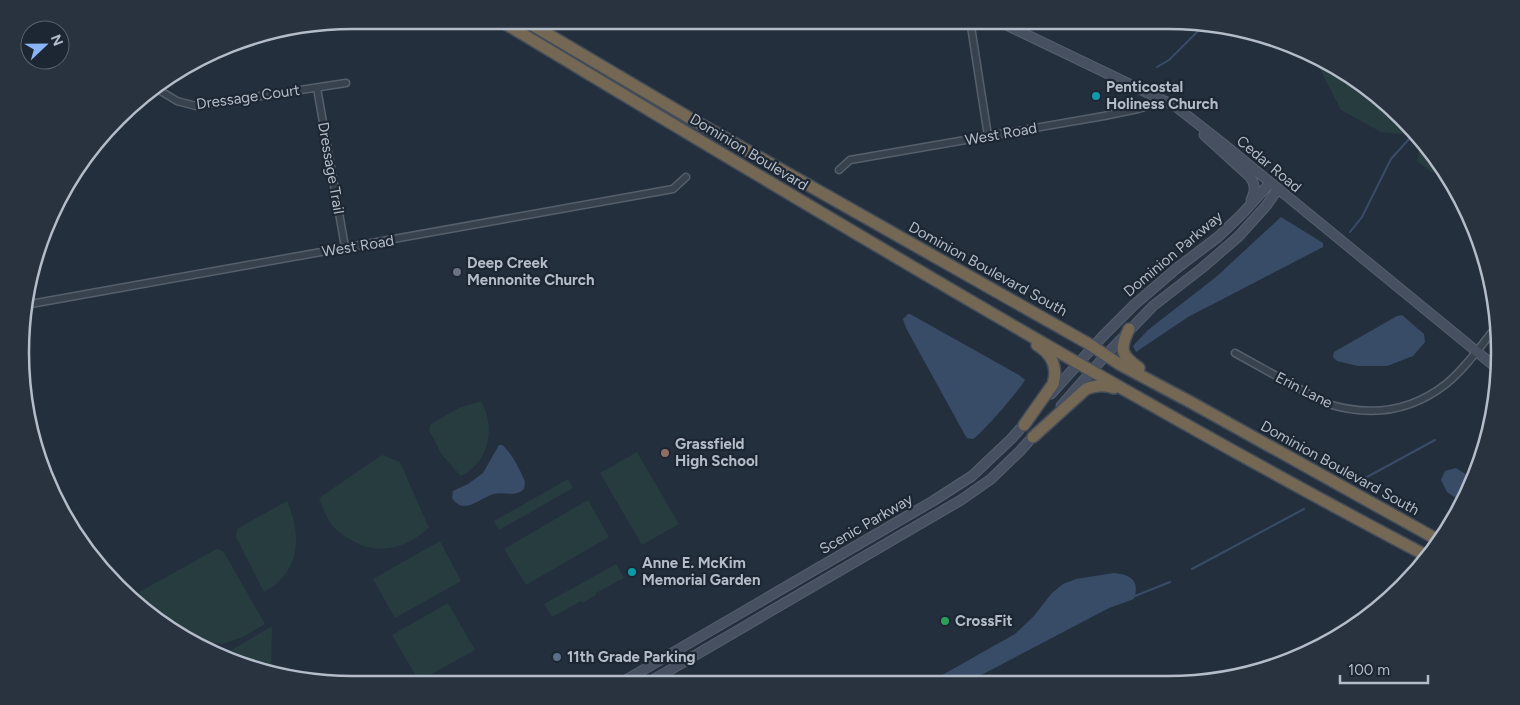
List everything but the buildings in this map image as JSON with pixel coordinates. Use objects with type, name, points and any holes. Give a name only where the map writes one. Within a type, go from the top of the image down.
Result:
[{"type":"highway","name":"Dominion Boulevard","points":[[514,29],[1002,320]]},
{"type":"highway","name":"Dominion Boulevard South","points":[[539,29],[688,117],[1094,347],[1105,356],[1433,537]]},
{"type":"highway","points":[[874,244],[884,228]]},
{"type":"highway","points":[[1002,320],[1079,362],[1142,401],[1422,553]]},
{"type":"highway","points":[[1002,320],[1015,334],[1040,346],[1048,353],[1053,361],[1055,370],[1053,384],[1024,425]]},
{"type":"highway","points":[[1129,330],[1122,343],[1127,359],[1173,392]]},
{"type":"highway","points":[[1033,436],[1086,388],[1096,385],[1108,386],[1142,401]]},
{"type":"highway","points":[[1353,517],[1363,497]]},
{"type":"street","points":[[971,29],[988,136]]},
{"type":"street","name":"Cedar Road","points":[[1015,29],[1180,110],[1491,364]]},
{"type":"street","name":"Dressage Court","points":[[161,92],[177,101],[196,106],[346,83]]},
{"type":"street","name":"Dressage Trail","points":[[316,88],[345,247]]},
{"type":"street","name":"West Road","points":[[839,170],[850,160],[1138,109],[1165,101]]},
{"type":"street","points":[[1180,110],[1253,181],[1255,192],[1246,209]]},
{"type":"street","name":"West Road","points":[[33,304],[673,189],[686,177]]},
{"type":"street","name":"Dominion Parkway","points":[[1094,347],[1134,305],[1177,268],[1218,237],[1270,183]]},
{"type":"street","name":"Dominion Parkway","points":[[1105,356],[1152,306],[1202,268],[1238,237],[1266,206],[1278,189]]},
{"type":"street","name":"Erin Lane","points":[[1235,353],[1325,403],[1340,408],[1372,412],[1404,406],[1420,401],[1434,393],[1458,372],[1491,333]]},
{"type":"street","name":"Scenic Parkway","points":[[633,676],[933,501],[972,476],[1024,425],[1094,347]]},
{"type":"street","name":"Scenic Parkway","points":[[660,676],[961,500],[991,479],[1033,436],[1105,356]]},
{"type":"green space","points":[[1318,66],[1365,96],[1408,136],[1403,134],[1381,132],[1341,110]]},
{"type":"green space","points":[[1418,147],[1436,172],[1431,172],[1417,161]]},
{"type":"green space","points":[[481,401],[488,420],[487,445],[475,466],[461,476],[442,455],[429,430],[431,424],[459,408]]},
{"type":"green space","points":[[637,452],[679,524],[642,545],[600,473]]},
{"type":"green space","points":[[382,455],[400,462],[429,528],[410,541],[390,548],[380,549],[359,544],[337,530],[327,517],[319,498]]},
{"type":"green space","points":[[568,479],[573,488],[499,530],[494,521]]},
{"type":"green space","points":[[588,500],[609,537],[526,585],[504,549]]},
{"type":"green space","points":[[287,501],[296,531],[293,560],[282,578],[264,592],[236,537],[237,529]]},
{"type":"green space","points":[[440,541],[461,581],[395,618],[373,579]]},
{"type":"green space","points":[[217,549],[223,551],[265,624],[243,637],[222,644],[208,642],[155,609],[144,600],[139,592]]},
{"type":"green space","points":[[616,564],[624,578],[582,603],[581,601],[552,617],[544,604]]},
{"type":"green space","points":[[448,603],[475,650],[428,676],[416,676],[392,635]]},
{"type":"green space","points":[[272,626],[271,666],[248,659],[230,651]]},
{"type":"water","points":[[1281,217],[1323,243],[1323,247],[1188,317],[1136,352],[1133,346],[1148,330],[1216,277]]},
{"type":"water","points":[[908,314],[1025,380],[1000,411],[973,439],[967,438],[965,435],[906,328],[903,319]]},
{"type":"water","points":[[1402,315],[1424,334],[1425,342],[1413,356],[1387,366],[1358,366],[1337,361],[1333,357],[1334,352],[1397,316]]},
{"type":"water","points":[[499,445],[506,448],[515,462],[525,482],[524,489],[513,494],[494,494],[467,506],[457,503],[452,498],[453,491],[468,484],[483,473]]},
{"type":"water","points":[[1456,468],[1467,475],[1457,498],[1447,492],[1441,480],[1445,471]]},
{"type":"water","points":[[1114,573],[1125,575],[1135,583],[1136,593],[1134,599],[1109,608],[979,676],[940,676],[1015,634],[1033,617],[1052,593],[1063,584],[1076,579]]},
{"type":"waterway","points":[[1157,67],[1169,60],[1199,30]]},
{"type":"waterway","points":[[1350,232],[1362,217],[1391,159],[1409,139],[1408,136]]},
{"type":"waterway","points":[[1356,483],[1435,440]]},
{"type":"waterway","points":[[1192,569],[1304,509]]},
{"type":"waterway","points":[[1135,596],[1170,582]]},
{"type":"place","name":"Penticostal Holiness Church","points":[[1096,96]]},
{"type":"place","name":"Deep Creek Mennonite Church","points":[[457,272]]},
{"type":"place","name":"Grassfield High School","points":[[665,453]]},
{"type":"place","name":"Anne E. McKim Memorial Garden","points":[[632,572]]},
{"type":"place","name":"CrossFit","points":[[945,621]]},
{"type":"place","name":"11th Grade Parking","points":[[557,657]]}]
